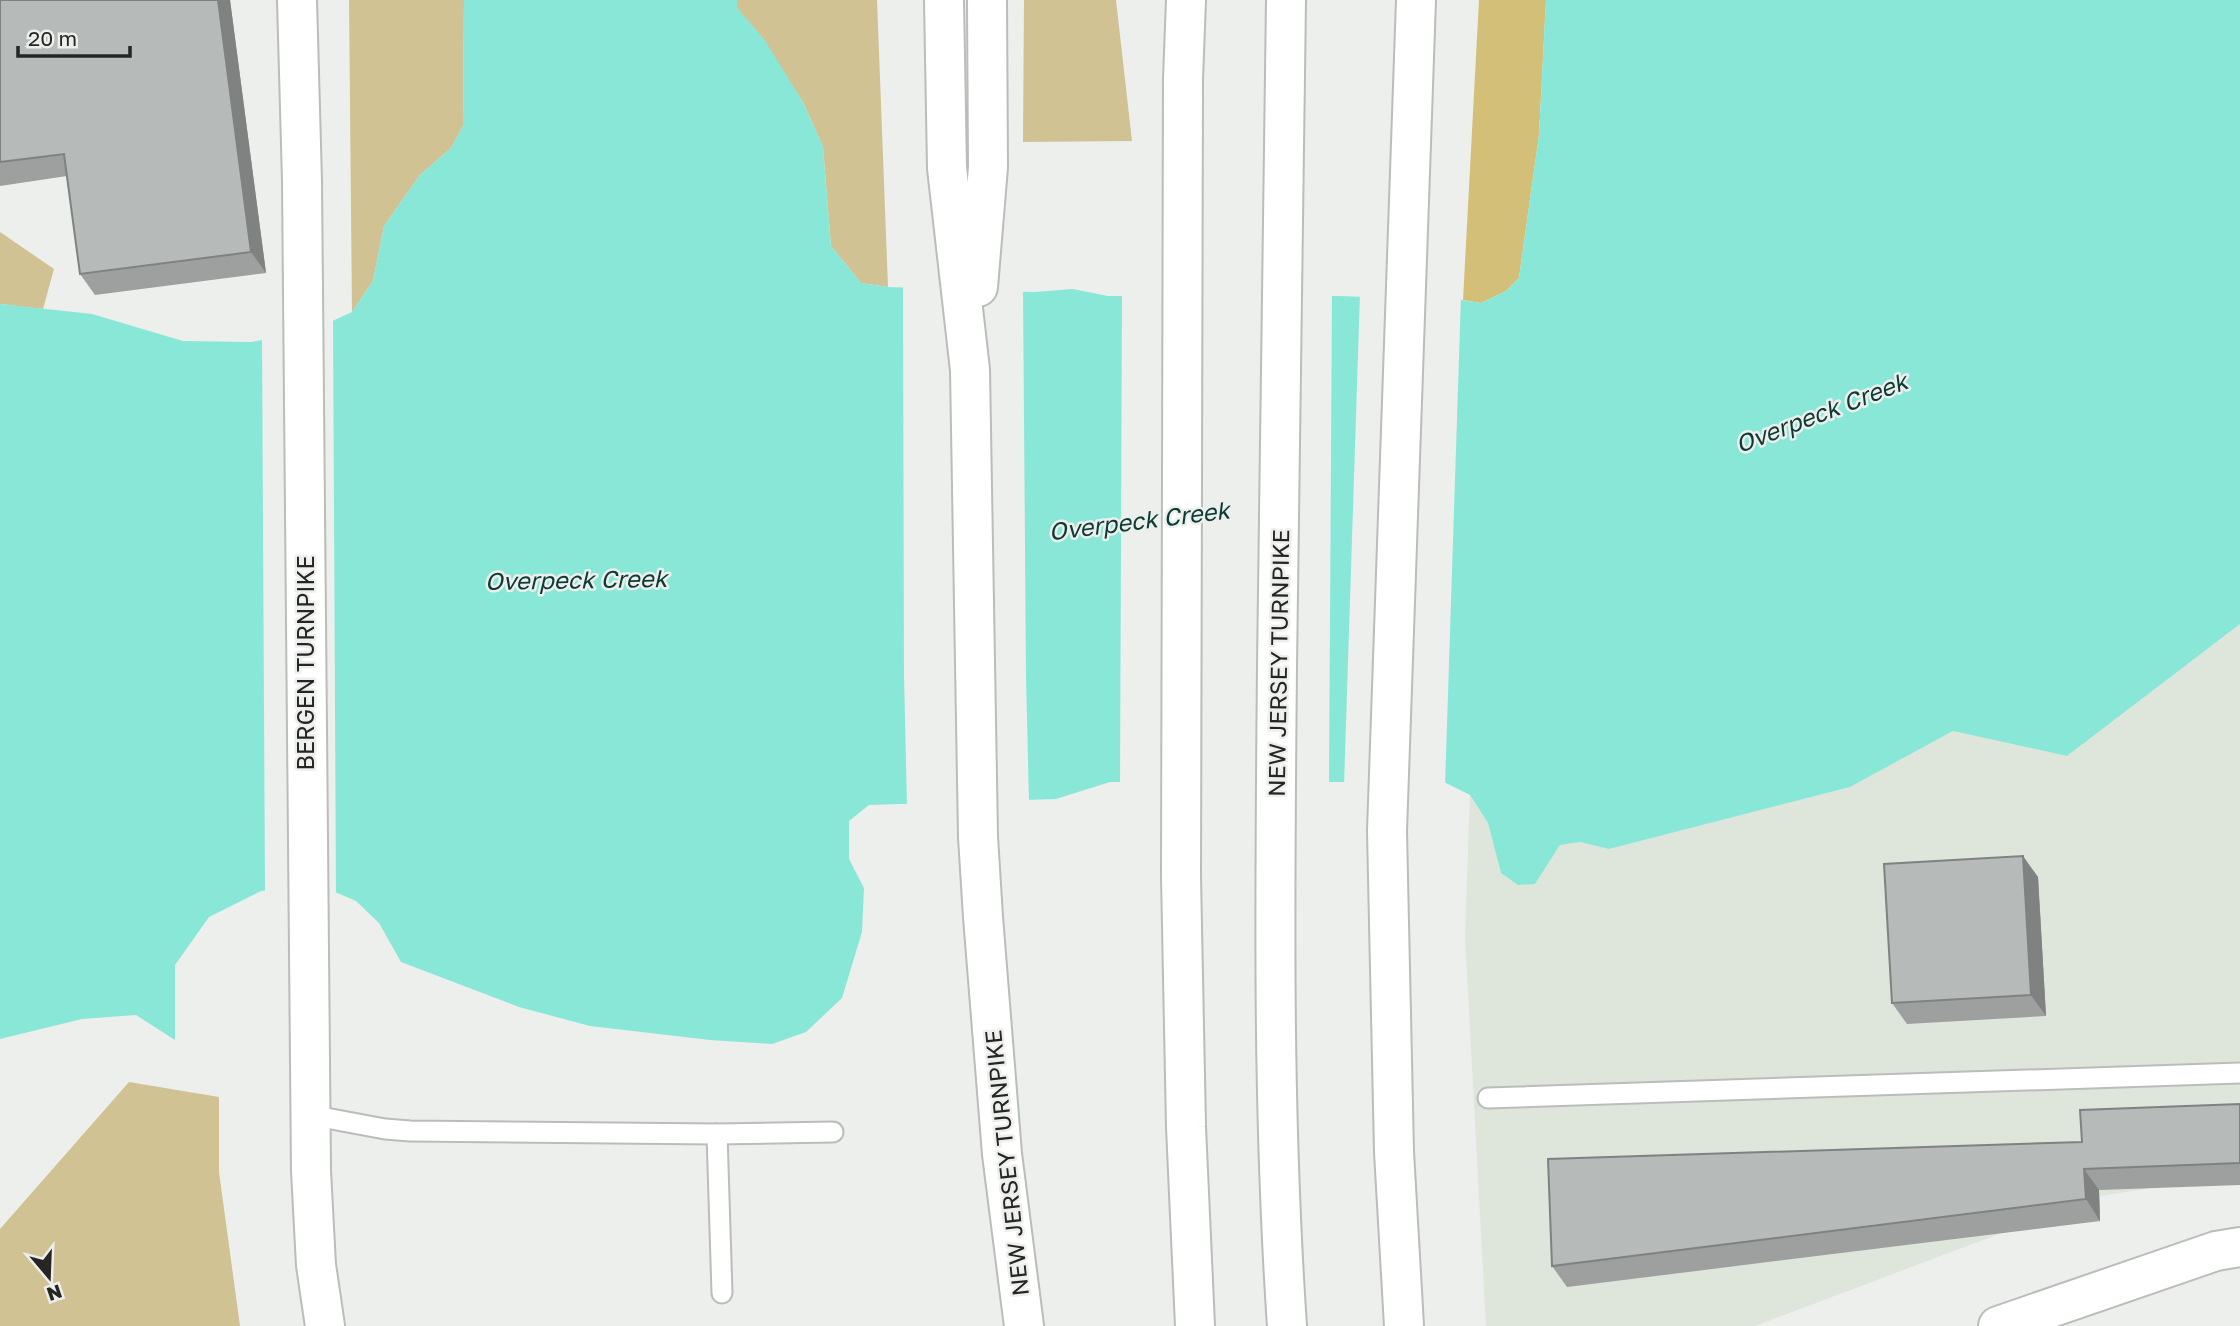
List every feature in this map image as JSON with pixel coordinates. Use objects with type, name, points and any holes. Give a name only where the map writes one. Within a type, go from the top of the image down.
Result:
[{"type":"main road","name":"BERGEN TURNPIKE","points":[[297,0],[302,168],[310,1115],[314,1230],[325,1326]]},
{"type":"main road","points":[[944,0],[947,168],[969,267]]},
{"type":"main road","points":[[969,267],[988,167],[987,0]]},
{"type":"main road","points":[[1176,0],[1183,79]]},
{"type":"main road","points":[[1186,0],[1183,79],[1181,794],[1185,1115],[1195,1326]]},
{"type":"main road","name":"NEW JERSEY TURNPIKE","points":[[1286,0],[1276,794],[1278,1113],[1287,1326]]},
{"type":"main road","points":[[1404,1326],[1393,1139],[1387,831],[1416,0]]},
{"type":"main road","name":"NEW JERSEY TURNPIKE","points":[[969,267],[978,837],[995,1077],[1024,1326]]},
{"type":"main road","points":[[1998,1326],[2216,1251],[2240,1247]]},
{"type":"lane","points":[[1488,1098],[2240,1073]]},
{"type":"lane","points":[[310,1115],[410,1132],[833,1132]]},
{"type":"lane","points":[[717,1134],[722,1293]]},
{"type":"shaded area","points":[[349,0],[464,0],[463,126],[451,148],[420,175],[384,226],[373,281],[352,312]]},
{"type":"shaded area","points":[[737,0],[877,0],[888,287],[861,283],[831,246],[823,147],[803,102],[737,8]]},
{"type":"shaded area","points":[[1024,0],[1116,0],[1132,141],[1023,142]]},
{"type":"shaded area","points":[[1479,0],[1546,0],[1539,135],[1519,278],[1506,291],[1481,303],[1463,300]]},
{"type":"shaded area","points":[[0,232],[54,269],[43,309],[0,304]]},
{"type":"shaded area","points":[[2240,624],[2240,1174],[2100,1196],[1755,1326],[1486,1326],[1465,936],[1470,795],[1488,823],[1501,873],[1535,884],[1560,845],[1580,842],[1609,849],[1850,787],[1953,731],[2067,756]]},
{"type":"shaded area","points":[[129,1082],[219,1097],[219,1172],[240,1326],[0,1326],[0,1229]]},
{"type":"water","name":"Overpeck Creek","points":[[464,0],[737,0],[737,8],[764,39],[803,102],[823,147],[831,246],[861,283],[888,287],[1034,292],[1073,289],[1108,296],[1337,296],[1481,303],[1506,291],[1519,278],[1539,135],[1546,0],[2240,0],[2240,624],[2067,756],[1953,731],[1850,787],[1609,849],[1580,842],[1560,845],[1535,884],[1518,885],[1501,873],[1488,823],[1470,795],[1444,782],[1110,782],[1056,799],[869,805],[849,821],[849,859],[864,888],[862,932],[842,998],[806,1032],[772,1044],[710,1040],[590,1026],[519,1007],[401,962],[379,923],[356,901],[328,889],[297,887],[261,891],[209,917],[175,965],[175,1040],[136,1015],[82,1019],[0,1039],[0,304],[92,314],[183,341],[251,342],[315,329],[352,312],[373,281],[384,226],[420,175],[451,148],[463,126]]},
{"type":"pier","points":[[903,284],[1023,288],[1029,803],[907,807]]},
{"type":"pier","points":[[1122,293],[1332,294],[1329,785],[1120,785]]},
{"type":"pier","points":[[1360,293],[1461,296],[1445,786],[1344,785]]},
{"type":"pier","points":[[333,317],[336,896],[328,892],[297,891],[265,894],[262,336],[314,326]]},
{"type":"building","points":[[0,0],[218,0],[251,252],[80,274],[64,154],[0,162]]},
{"type":"building","points":[[2023,856],[2031,995],[1892,1003],[1884,864]]},
{"type":"building","points":[[2240,1104],[2240,1163],[2084,1169],[2086,1199],[1552,1266],[1548,1159],[2082,1142],[2080,1110]]}]
